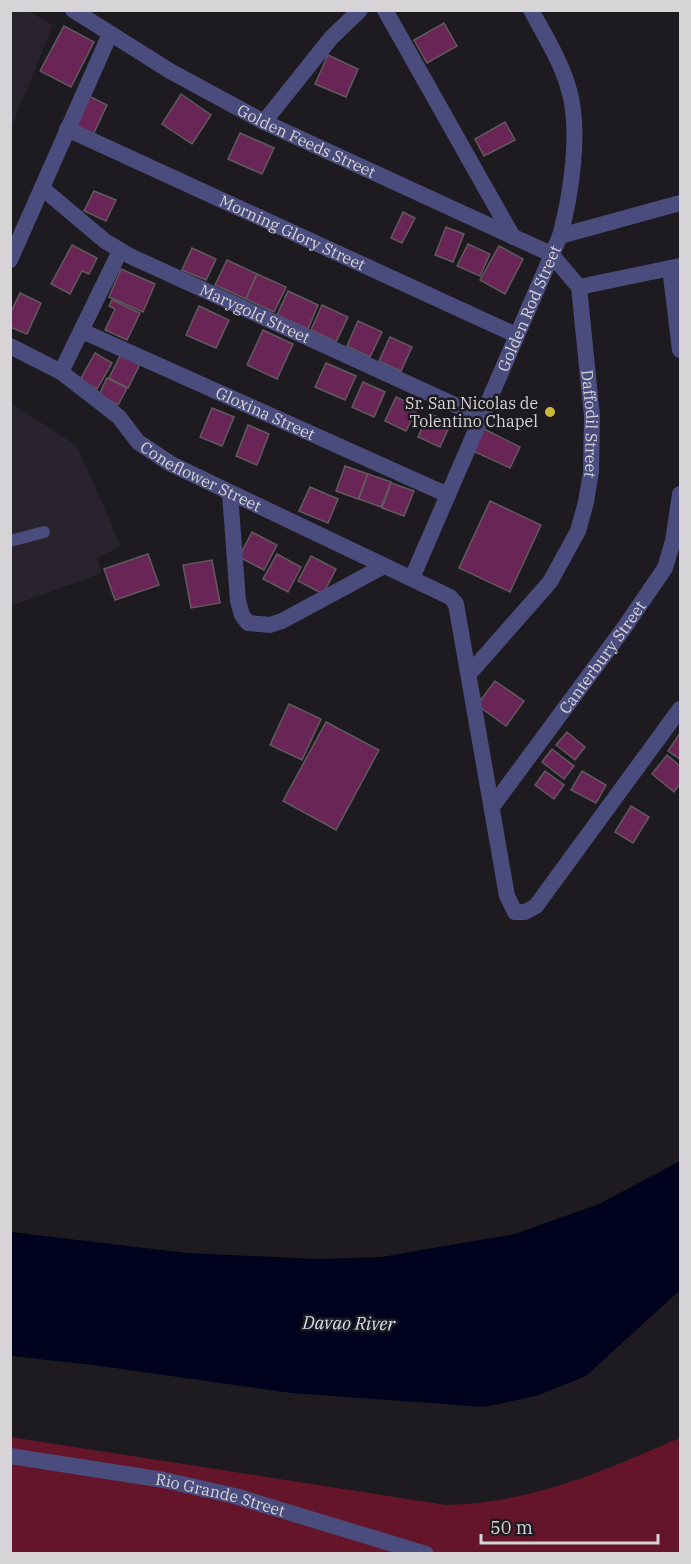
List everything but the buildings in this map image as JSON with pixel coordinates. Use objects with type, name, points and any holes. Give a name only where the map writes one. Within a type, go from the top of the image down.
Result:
[{"type":"street","name":"Golden Feeds Street","points":[[73,10],[110,34],[264,122],[551,254]]},
{"type":"street","points":[[264,122],[331,38],[360,10]]},
{"type":"street","points":[[385,10],[513,237]]},
{"type":"street","name":"Golden Rod Street","points":[[412,578],[560,236],[571,183],[573,146],[570,92],[531,10]]},
{"type":"street","points":[[10,261],[110,34]]},
{"type":"street","name":"Morning Glory Street","points":[[67,129],[516,335]]},
{"type":"street","name":"Marygold Street","points":[[42,188],[120,251],[481,417]]},
{"type":"street","points":[[560,236],[681,203]]},
{"type":"street","points":[[61,372],[120,251]]},
{"type":"street","points":[[551,254],[579,287],[675,267],[681,350]]},
{"type":"street","name":"Daffodil Street","points":[[469,675],[550,582],[578,531],[591,472],[592,416],[579,287]]},
{"type":"street","name":"Gloxina Street","points":[[82,331],[448,495]]},
{"type":"street","name":"Coneflower Street","points":[[10,346],[61,372],[119,417],[138,442],[153,454],[230,494],[442,591],[456,604],[507,896],[515,912],[525,912],[536,906],[681,709]]},
{"type":"street","points":[[230,494],[238,601],[242,615],[248,623],[270,625],[282,621],[384,566]]},
{"type":"street","name":"Canterbury Street","points":[[492,807],[624,628],[665,568],[673,542],[681,494]]},
{"type":"street","name":"Rio Grande Street","points":[[10,1456],[164,1480],[236,1496],[426,1554]]},
{"type":"lane","points":[[10,541],[44,532]]},
{"type":"shaded area","points":[[11,10],[28,11],[53,25],[11,128]]},
{"type":"shaded area","points":[[11,403],[77,446],[121,546],[97,558],[102,573],[11,606]]},
{"type":"shaded area","points":[[10,1437],[446,1505],[510,1498],[567,1483],[680,1438],[680,1553],[11,1553]]},
{"type":"water","name":"Davao River","points":[[680,1161],[680,1290],[586,1376],[539,1395],[485,1407],[291,1393],[93,1365],[11,1356],[11,1232],[187,1253],[319,1259],[381,1257],[515,1234],[599,1204]]},
{"type":"place","name":"Sr. San Nicolas de Tolentino Chapel","points":[[550,412]]}]
